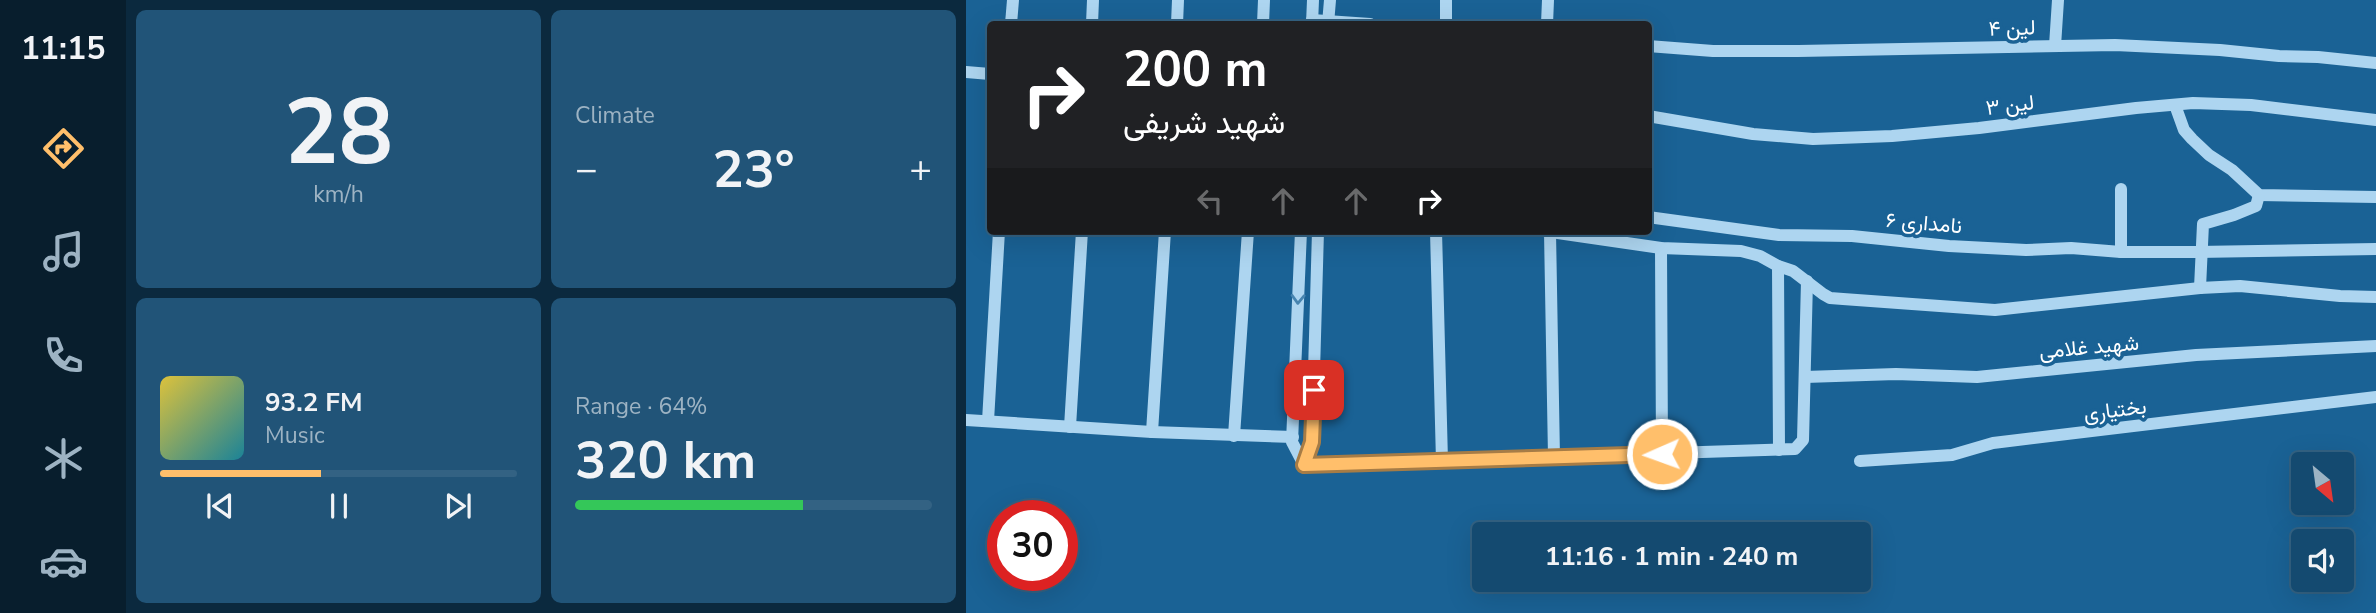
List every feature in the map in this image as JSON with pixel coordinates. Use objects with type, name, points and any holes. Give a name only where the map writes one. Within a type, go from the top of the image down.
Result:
[{"type":"street","points":[[1011,21],[1013,0]]},
{"type":"street","points":[[1092,21],[1093,0]]},
{"type":"street","points":[[1177,21],[1178,0]]},
{"type":"street","points":[[1263,21],[1264,0]]},
{"type":"street","points":[[1312,21],[1313,0]]},
{"type":"street","points":[[1329,21],[1330,0]]},
{"type":"street","points":[[1446,0],[1446,21]]},
{"type":"street","points":[[1547,21],[1548,0]]},
{"type":"street","points":[[2055,46],[2058,0]]},
{"type":"street","name":"لین ۴","points":[[1652,46],[1713,51],[2095,45],[2164,47],[2376,63]]},
{"type":"street","points":[[966,72],[987,74]]},
{"type":"street","name":"لین ۳","points":[[1652,117],[1753,134],[1813,139],[1892,136],[1979,128],[2193,103],[2251,105],[2376,120]]},
{"type":"street","points":[[2175,105],[2184,130],[2200,148],[2232,170],[2259,195],[2376,197]]},
{"type":"street","points":[[2121,189],[2121,252]]},
{"type":"street","points":[[2200,288],[2199,252],[2203,224],[2256,206],[2259,195]]},
{"type":"street","name":"نامداری ۶","points":[[1652,218],[1779,235],[1852,236],[1949,246],[2026,250],[2071,248],[2121,252],[2199,252],[2376,249]]},
{"type":"street","points":[[988,421],[999,235]]},
{"type":"street","points":[[1070,427],[1082,235]]},
{"type":"street","points":[[1153,432],[1165,235]]},
{"type":"street","points":[[1234,436],[1248,235]]},
{"type":"street","points":[[1301,235],[1292,442],[1304,465]]},
{"type":"street","points":[[1304,465],[1312,442],[1318,235]]},
{"type":"street","points":[[1436,235],[1442,461]]},
{"type":"street","points":[[1550,235],[1554,457]]},
{"type":"street","points":[[1571,235],[1661,248],[1741,251],[1760,256],[1793,271],[1830,298],[1995,310],[2240,286],[2376,298]]},
{"type":"street","points":[[1661,248],[1662,454]]},
{"type":"street","points":[[1778,266],[1779,450]]},
{"type":"street","points":[[1304,465],[1796,449],[1803,440],[1807,281]]},
{"type":"street","name":"شهید غلامی","points":[[1805,377],[1896,374],[1977,377],[2196,355],[2376,346]]},
{"type":"street","name":"بختیاری","points":[[1860,461],[1952,456],[1993,443],[2376,397]]},
{"type":"street","points":[[966,420],[1153,432],[1293,437]]},
{"type":"route","points":[[1314,390],[1312,442],[1304,465],[1662,454]]}]
